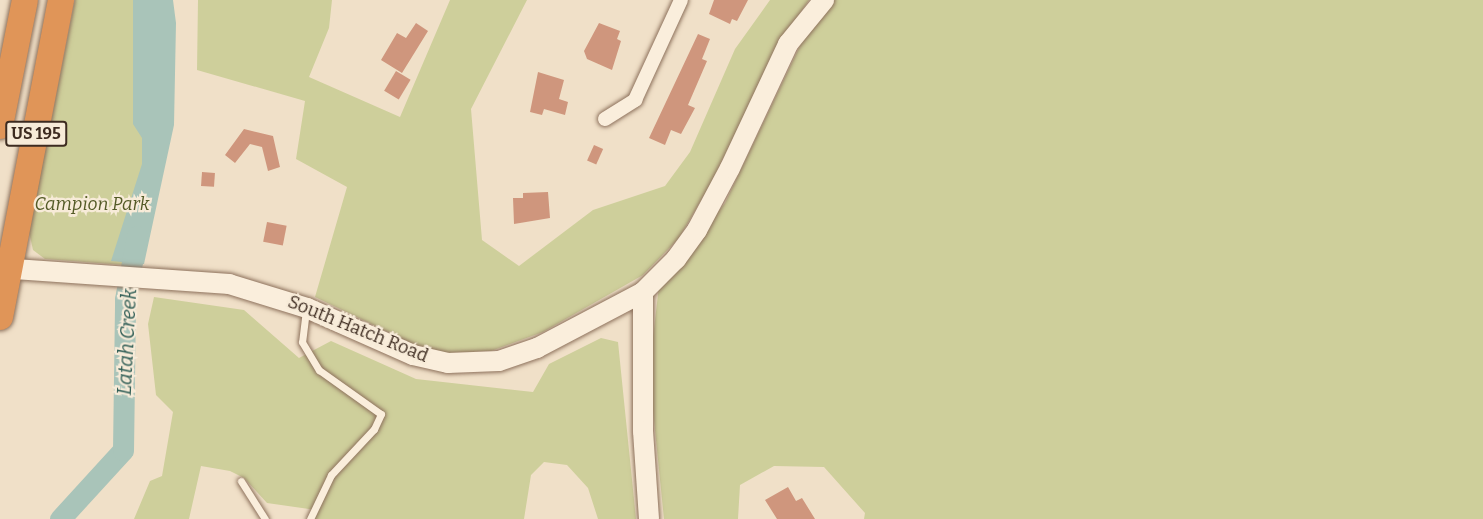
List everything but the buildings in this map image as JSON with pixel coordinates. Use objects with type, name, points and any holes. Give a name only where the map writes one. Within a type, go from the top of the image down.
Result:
[{"type":"highway","name":"US 195","points":[[0,126],[25,0]]},
{"type":"highway","name":"US 195","points":[[0,317],[5,268],[62,0]]},
{"type":"main road","name":"South Hatch Road","points":[[5,268],[83,271],[229,284],[307,308],[414,355],[448,363],[476,364],[499,361],[537,348],[643,292],[676,259],[697,230],[788,44],[824,0]]},
{"type":"main road","points":[[643,292],[643,431],[650,519]]},
{"type":"street","points":[[605,119],[635,100],[681,0]]},
{"type":"lane","points":[[307,308],[302,342],[319,370],[381,414],[374,429],[331,475],[310,519]]},
{"type":"lane","points":[[241,481],[265,519]]},
{"type":"green space","name":"Campion Park","points":[[75,0],[154,0],[156,163],[137,266],[45,259],[33,250],[29,232]]},
{"type":"green space","points":[[198,0],[332,0],[329,28],[309,77],[400,117],[450,0],[527,0],[471,109],[482,240],[519,266],[593,210],[665,186],[690,152],[735,49],[770,0],[809,0],[780,42],[711,183],[679,238],[643,275],[543,332],[491,351],[446,353],[413,344],[315,297],[347,187],[296,159],[305,101],[197,70]]},
{"type":"green space","points":[[835,0],[1483,0],[1483,519],[864,519],[865,513],[824,467],[774,466],[740,485],[738,519],[664,519],[649,371],[659,286],[725,203],[807,31]]},
{"type":"green space","points":[[154,297],[244,310],[299,358],[331,341],[416,379],[533,392],[549,364],[601,338],[618,342],[636,519],[598,519],[588,488],[567,465],[544,462],[531,475],[524,519],[312,519],[316,510],[267,503],[244,478],[230,471],[201,466],[189,519],[134,519],[150,481],[162,476],[173,412],[156,395],[148,324]]},
{"type":"shaded area","points":[[133,0],[173,0],[176,23],[174,125],[144,264],[111,261],[142,164],[142,138],[133,124]]},
{"type":"waterway","name":"Latah Creek","points":[[60,519],[123,450],[125,299],[137,236]]}]
